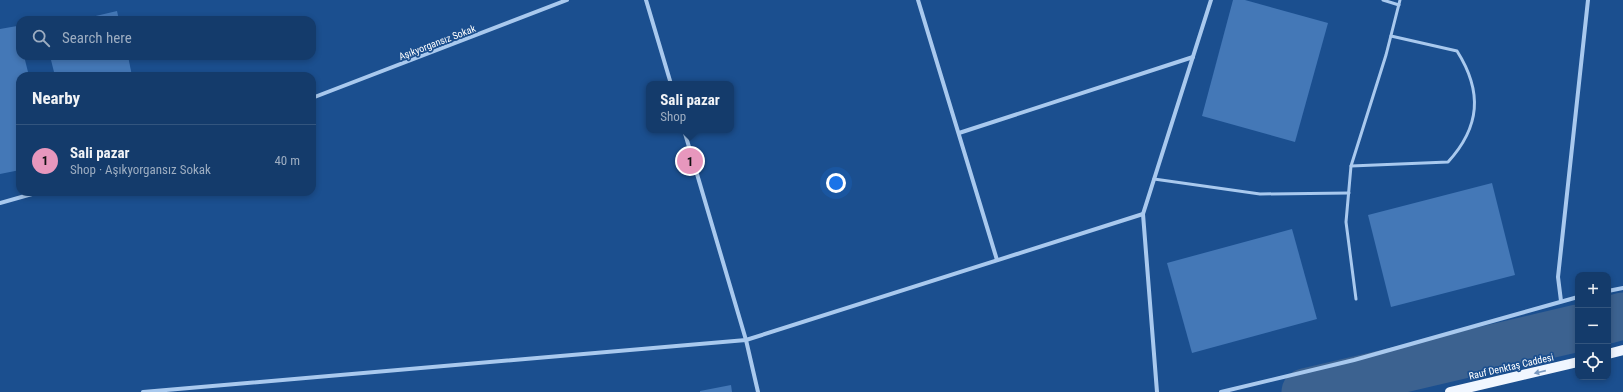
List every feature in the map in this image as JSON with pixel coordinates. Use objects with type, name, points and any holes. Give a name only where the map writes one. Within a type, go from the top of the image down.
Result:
[{"type":"main road","points":[[1611,353],[1623,350]]},
{"type":"main road","name":"Rauf Denktaş Caddesi","points":[[1450,392],[1575,363]]},
{"type":"street","name":"Aşıkyorgansız Sokak","points":[[316,96],[567,0]]},
{"type":"street","points":[[646,0],[670,81]]},
{"type":"street","points":[[918,0],[997,260]]},
{"type":"street","points":[[1157,392],[1143,214],[1211,0]]},
{"type":"street","points":[[1560,301],[1558,277],[1588,0]]},
{"type":"street","points":[[959,133],[1193,56]]},
{"type":"street","points":[[685,133],[746,340],[758,392]]},
{"type":"street","points":[[0,203],[25,196]]},
{"type":"street","points":[[142,392],[746,340],[1143,214]]},
{"type":"street","points":[[1611,290],[1623,288]]},
{"type":"street","points":[[1221,392],[1354,360],[1560,301],[1575,298]]},
{"type":"lane","points":[[1383,0],[1399,5]]},
{"type":"lane","points":[[1356,299],[1346,222],[1351,166],[1391,36],[1400,0]]},
{"type":"lane","points":[[1351,166],[1448,162],[1466,139],[1472,125],[1474,94],[1472,79],[1466,64],[1457,51],[1391,36]]},
{"type":"lane","points":[[1154,180],[1260,194],[1348,193]]},
{"type":"building","points":[[1233,0],[1245,0],[1328,23],[1295,142],[1202,116]]},
{"type":"building","points":[[117,11],[118,16],[96,16]]},
{"type":"building","points":[[16,26],[16,60],[25,60],[28,72],[16,72],[16,171],[0,174],[0,29]]},
{"type":"building","points":[[51,60],[129,60],[131,72],[54,72]]},
{"type":"building","points":[[1492,183],[1515,275],[1391,307],[1368,215]]},
{"type":"building","points":[[1292,229],[1317,319],[1192,353],[1167,263]]},
{"type":"building","points":[[731,385],[732,392],[700,392],[700,391]]},
{"type":"waterway","points":[[1611,319],[1623,316]]},
{"type":"waterway","points":[[1305,392],[1575,329]]},
{"type":"place","name":"Sali pazar","points":[[690,161]]}]
